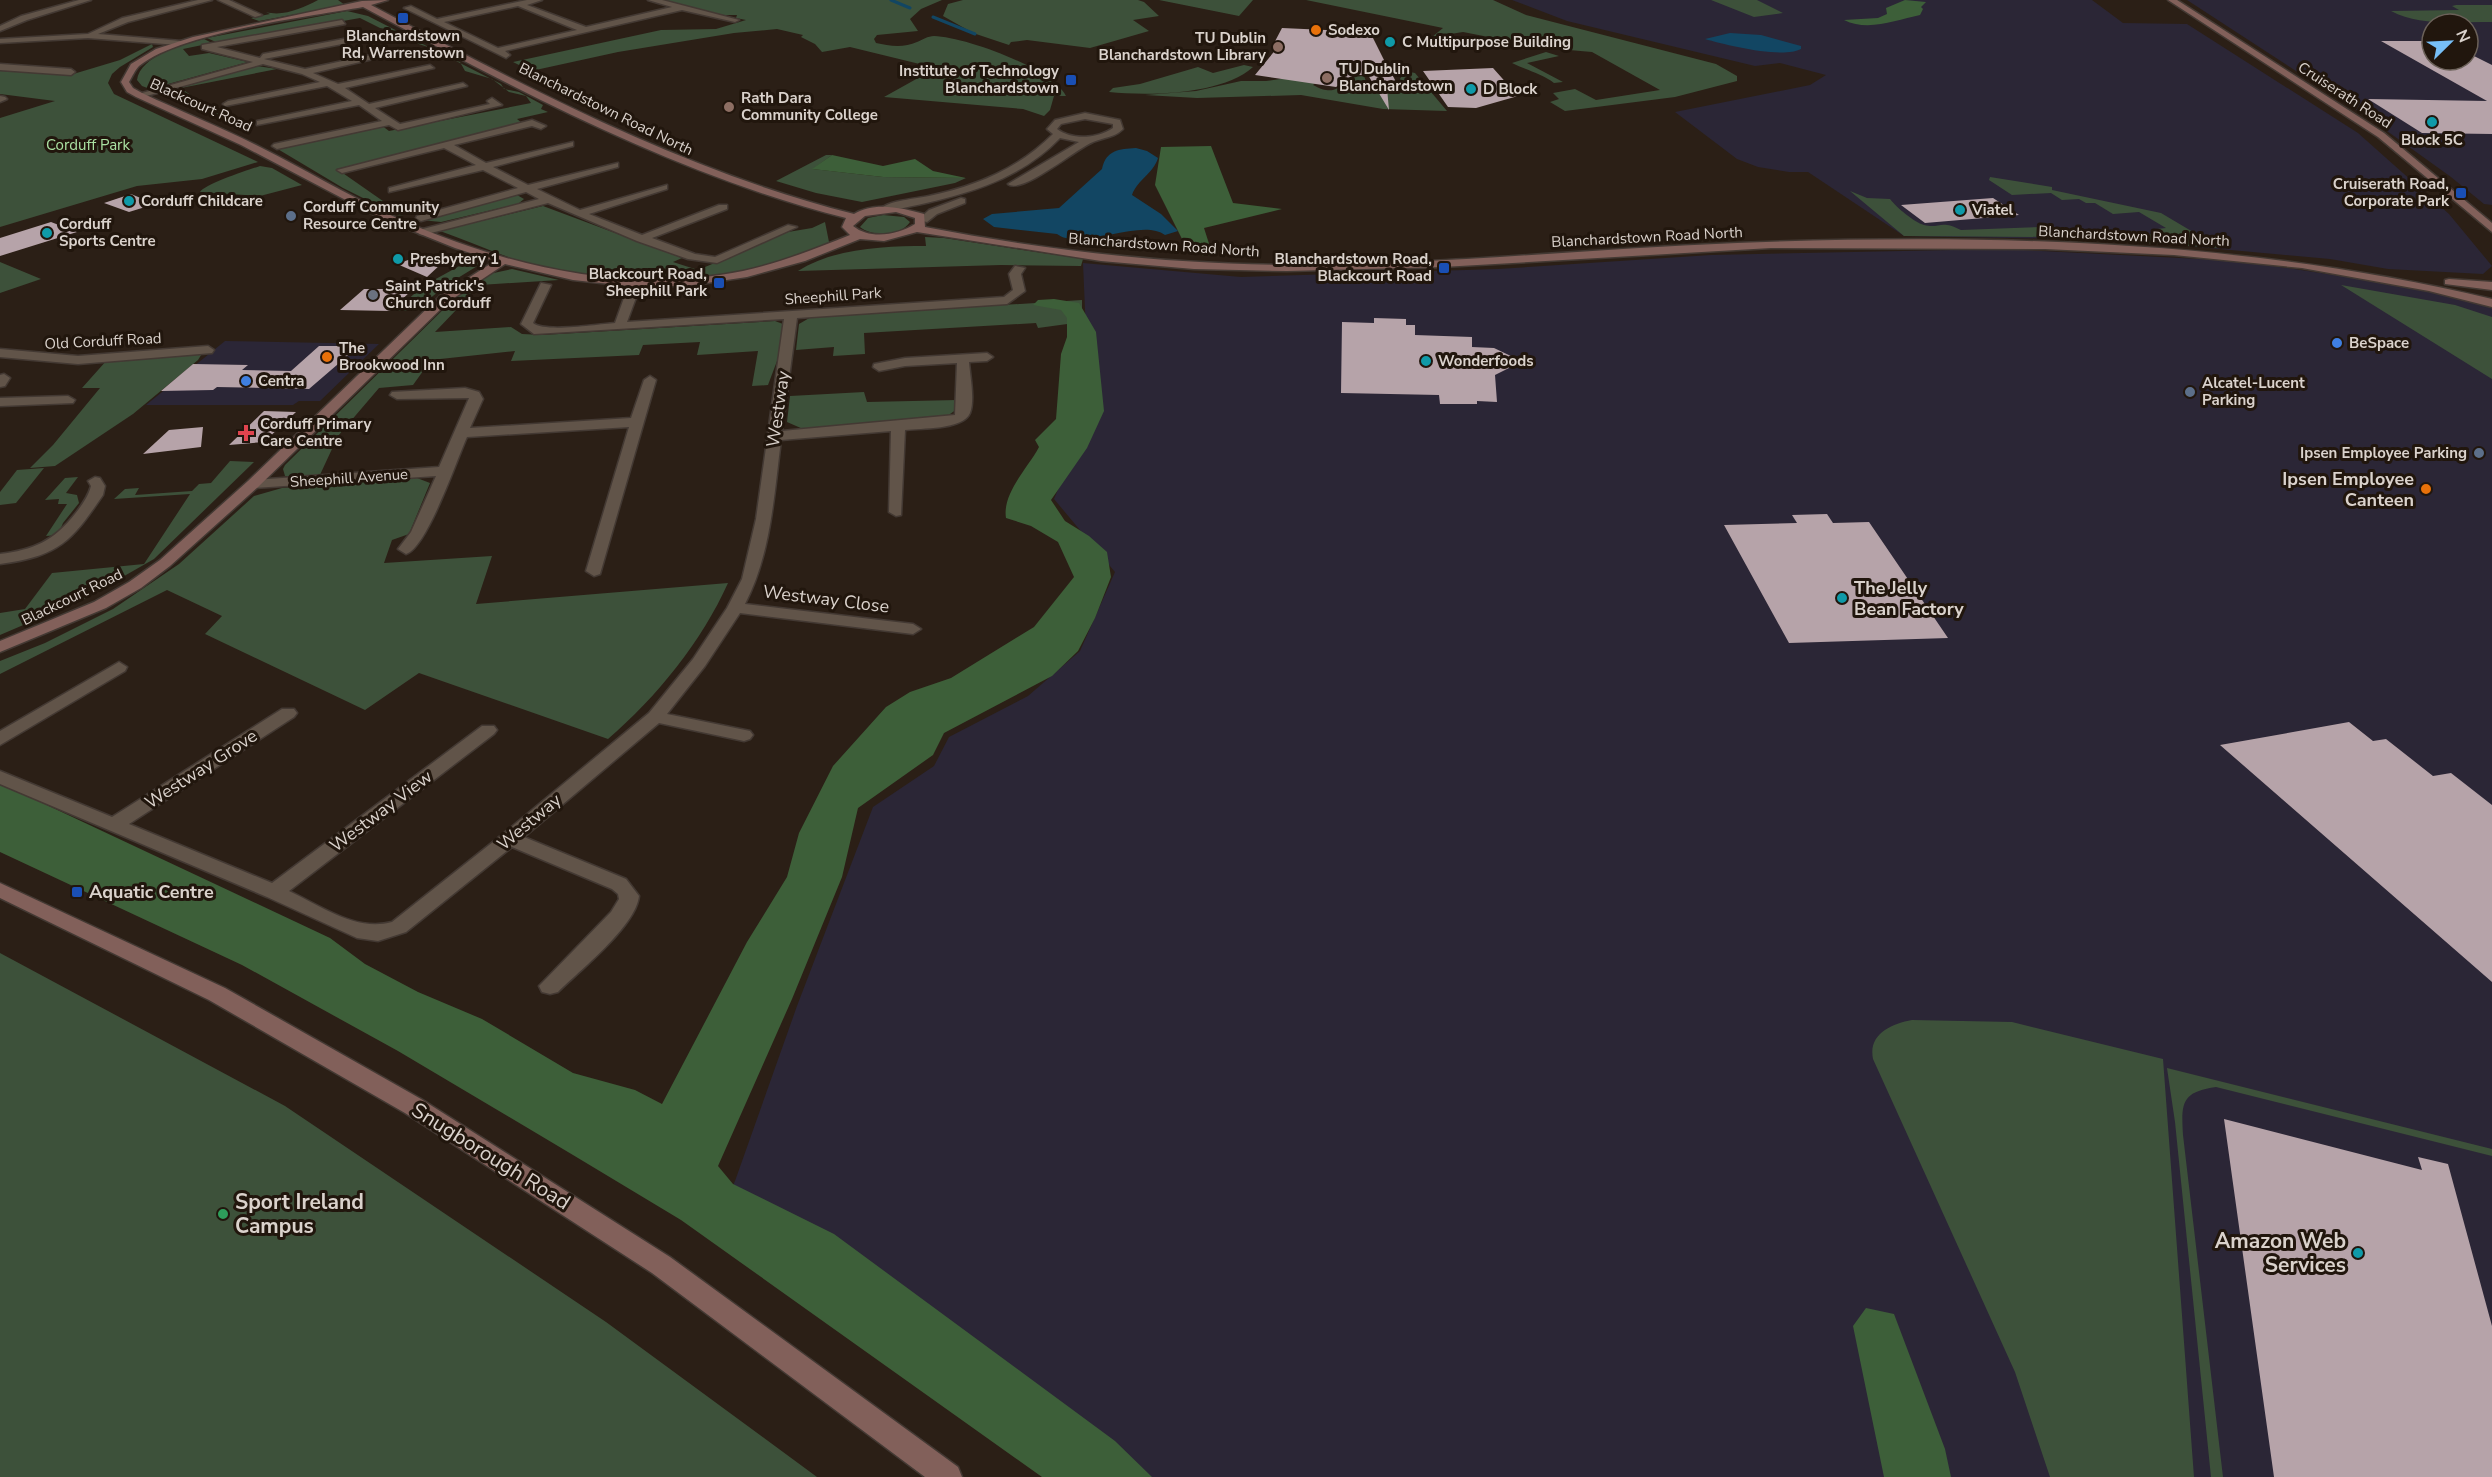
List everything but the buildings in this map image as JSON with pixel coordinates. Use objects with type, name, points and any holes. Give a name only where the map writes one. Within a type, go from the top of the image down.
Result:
[{"type":"main road","name":"Blackcourt Road","points":[[384,0],[360,2],[178,43],[145,58],[127,72],[125,82],[130,90],[139,95],[219,130],[338,193],[423,232],[504,260],[581,279],[635,284],[695,282],[759,272],[806,259],[860,235]]},
{"type":"main road","name":"Cruiserath Road","points":[[2172,0],[2381,135],[2453,193],[2492,229]]},
{"type":"main road","name":"Blanchardstown Road North","points":[[360,2],[610,130],[690,166],[766,194],[854,217]]},
{"type":"main road","points":[[885,209],[906,210],[920,216],[919,225],[895,236],[860,235],[847,227],[854,217],[885,209]]},
{"type":"main road","name":"Blanchardstown Road North","points":[[919,225],[1018,247],[1086,256],[1237,267],[1353,267],[1773,245],[1921,243],[2129,248],[2251,258],[2381,276],[2492,286]]},
{"type":"main road","name":"Blackcourt Road","points":[[0,647],[62,623],[135,585],[165,562],[253,484],[444,299],[504,260]]},
{"type":"main road","name":"Blanchardstown Road North","points":[[2381,276],[2492,303]]},
{"type":"main road","name":"Snugborough Road","points":[[0,890],[217,994],[413,1106],[661,1265],[948,1477]]},
{"type":"street","points":[[0,29],[24,18],[87,0]]},
{"type":"street","points":[[88,36],[125,20],[208,0]]},
{"type":"street","points":[[222,0],[258,15]]},
{"type":"street","points":[[435,21],[538,0]]},
{"type":"street","points":[[652,0],[735,20]]},
{"type":"street","points":[[519,4],[583,29]]},
{"type":"street","points":[[408,8],[513,59]]},
{"type":"street","points":[[496,51],[679,8]]},
{"type":"street","points":[[0,17],[24,18]]},
{"type":"street","points":[[342,22],[205,46],[304,72],[334,85],[398,127],[497,105],[492,101]]},
{"type":"street","points":[[0,41],[88,36],[178,43]]},
{"type":"street","points":[[255,59],[365,37]]},
{"type":"street","points":[[304,72],[399,52]]},
{"type":"street","points":[[139,95],[265,61]]},
{"type":"street","points":[[0,67],[71,72]]},
{"type":"street","points":[[186,88],[291,67]]},
{"type":"street","points":[[228,104],[430,68]]},
{"type":"street","points":[[260,123],[463,86]]},
{"type":"street","points":[[919,225],[942,208],[1018,182],[1092,138],[1114,132],[1119,125],[1104,117],[1074,117],[1053,125],[1052,129],[1058,134],[1092,138]]},
{"type":"street","points":[[277,146],[390,122]]},
{"type":"street","points":[[342,170],[532,123],[541,126]]},
{"type":"street","points":[[885,209],[969,189],[1007,174],[1031,161],[1058,134]]},
{"type":"street","points":[[445,144],[528,191],[578,214],[641,239],[705,260],[717,260],[792,227]]},
{"type":"street","points":[[393,190],[570,144]]},
{"type":"street","points":[[421,218],[528,191],[614,165]]},
{"type":"street","points":[[578,214],[663,187]]},
{"type":"street","points":[[423,232],[547,200]]},
{"type":"street","points":[[641,239],[723,207]]},
{"type":"street","name":"Sheephill Park","points":[[545,285],[527,323],[530,328],[551,331],[1007,300],[1019,291],[1014,274],[1019,268]]},
{"type":"street","points":[[620,326],[635,284]]},
{"type":"street","name":"Westway","points":[[0,777],[274,892],[357,931],[378,933],[399,927],[510,839],[655,717],[699,662],[735,608],[750,579],[763,519],[791,315]]},
{"type":"street","name":"Old Corduff Road","points":[[0,353],[39,361],[123,358],[208,350]]},
{"type":"street","points":[[879,368],[905,362],[987,357]]},
{"type":"street","points":[[774,436],[948,422],[960,418],[964,412],[963,358]]},
{"type":"street","points":[[594,571],[650,380]]},
{"type":"street","points":[[397,395],[465,392],[474,395],[476,401],[418,533],[406,549]]},
{"type":"street","points":[[0,402],[68,400]]},
{"type":"street","points":[[462,433],[637,422]]},
{"type":"street","points":[[896,512],[898,426]]},
{"type":"street","name":"Sheephill Avenue","points":[[253,484],[444,471]]},
{"type":"street","points":[[0,559],[42,551],[62,540],[96,495],[98,486],[95,481]]},
{"type":"street","name":"Westway Close","points":[[735,608],[913,629]]},
{"type":"street","points":[[0,739],[119,667]]},
{"type":"street","name":"Westway Grove","points":[[115,824],[288,713]]},
{"type":"street","points":[[655,717],[744,735]]},
{"type":"street","name":"Westway View","points":[[274,892],[488,730]]},
{"type":"street","points":[[510,839],[619,884],[627,891],[629,900],[621,916],[550,986]]},
{"type":"shaded area","points":[[1512,0],[2092,0],[2123,23],[2187,24],[2358,133],[2449,214],[2492,266],[2483,274],[2388,269],[2330,259],[2122,240],[1904,236],[1808,172],[1789,172],[1758,167],[1737,159],[1675,112],[1810,85],[1826,75],[1780,63],[1755,66],[1567,21]]},
{"type":"shaded area","points":[[2187,0],[2492,0],[2492,205],[2484,204],[2451,177],[2373,121]]},
{"type":"shaded area","points":[[2002,249],[2240,261],[2414,287],[2492,307],[2492,1477],[1076,1477],[719,1217],[735,1181],[797,1006],[873,807],[934,766],[949,737],[1028,696],[1080,651],[1115,572],[1054,499],[1067,468],[1086,333],[1083,263],[1241,277],[1498,269],[1711,255]]},
{"type":"shaded area","points":[[225,341],[379,344],[320,401],[299,401],[293,405],[146,405]]},
{"type":"green space","points":[[318,0],[338,0],[345,5],[259,21],[251,18],[270,14],[266,12],[293,11]]},
{"type":"green space","points":[[659,0],[942,0],[921,9],[910,19],[918,31],[877,35],[874,39],[876,43],[902,46],[934,36],[966,42],[1026,65],[1058,85],[1066,96],[1054,96],[1050,110],[1044,116],[1023,109],[884,97],[936,68],[850,47],[822,52],[815,44],[801,37],[803,35],[777,29],[734,33],[618,52],[531,71],[513,62],[661,30],[716,29],[746,20],[736,18],[737,15],[721,15]]},
{"type":"green space","points":[[963,0],[1138,0],[1144,2],[1159,16],[1133,20],[1149,31],[1090,48],[1027,40],[1011,42],[1009,45],[973,33],[943,16],[948,4]]},
{"type":"green space","points":[[1159,0],[1253,0],[1239,16]]},
{"type":"green space","points":[[1306,0],[1493,0],[1526,15],[1716,64],[1737,76],[1737,81],[1675,97],[1565,111],[1550,102],[1559,99],[1553,93],[1575,89],[1596,100],[1660,90],[1592,52],[1546,48],[1463,32],[1432,37],[1443,28]]},
{"type":"green space","points":[[1711,0],[1757,0],[1783,13],[1754,17]]},
{"type":"green space","points":[[1905,0],[1926,2],[1921,7],[1923,9],[1920,15],[1872,25],[1844,20],[1878,18],[1887,14],[1886,8]]},
{"type":"green space","points":[[2492,5],[2492,22],[2480,22],[2480,12],[2420,12],[2420,20],[2391,11],[2459,10],[2452,6]]},
{"type":"green space","points":[[347,11],[368,16],[397,31],[380,28],[360,18],[218,43],[207,38]]},
{"type":"green space","points":[[397,31],[428,47],[406,40]]},
{"type":"green space","points":[[204,39],[212,43],[183,49],[189,56],[209,53],[248,62],[150,89],[142,86],[137,80],[146,64],[154,58],[164,52]]},
{"type":"green space","name":"Corduff Park","points":[[152,44],[153,47],[112,74],[108,83],[114,94],[258,162],[202,179],[137,186],[0,227],[0,118],[55,101],[0,94],[0,69],[70,75],[120,60]]},
{"type":"green space","points":[[428,47],[455,61],[439,56]]},
{"type":"green space","points":[[1546,52],[1559,56],[1527,63],[1563,82],[1554,83],[1512,63]]},
{"type":"green space","points":[[461,63],[490,78],[465,71]]},
{"type":"green space","points":[[1244,65],[1253,67],[1240,76],[1204,88],[1144,94],[1109,92],[1113,88],[1140,84],[1198,67],[1213,73]]},
{"type":"green space","points":[[257,66],[277,69],[181,88],[211,110],[219,110],[248,134],[165,92]]},
{"type":"green space","points":[[1405,71],[1415,73],[1447,111],[1383,109],[1301,95],[1197,98],[1145,95],[1196,91],[1241,81],[1266,81],[1329,72],[1313,85],[1323,89],[1336,89],[1356,77],[1364,76],[1370,92],[1388,93],[1404,88],[1400,79]]},
{"type":"green space","points":[[505,89],[519,92],[543,105],[541,109],[548,112],[517,119],[522,123],[337,169],[403,215],[399,216],[343,188],[276,148],[381,125],[389,131],[531,103],[526,96]]},
{"type":"green space","points":[[1211,146],[1233,203],[1282,209],[1204,228],[1213,256],[1203,256],[1182,239],[1155,185],[1161,147]]},
{"type":"green space","points":[[826,155],[832,155],[813,169],[883,177],[966,178],[955,183],[862,202],[816,193],[776,181]]},
{"type":"green space","points":[[832,155],[883,166],[915,159],[933,171],[966,178],[883,177],[812,169]]},
{"type":"green space","points":[[260,166],[272,168],[302,185],[260,196],[200,192],[218,181]]},
{"type":"green space","points":[[1990,177],[2052,187],[2052,190],[2161,213],[2220,248],[2051,237],[1904,236],[1850,191],[1867,198],[1890,199],[1915,221],[1924,225],[1949,225],[1961,230],[2041,227],[2074,232],[2132,231],[2139,235],[2163,233],[2157,229],[2166,228],[2139,212],[2113,214],[2095,203],[2086,203],[2079,199],[2062,200],[2051,193],[2012,195],[1989,180]]},
{"type":"green space","points":[[517,195],[524,199],[518,204],[441,222],[421,220]]},
{"type":"green space","points":[[543,206],[682,258],[673,262],[698,270],[788,232],[812,228],[825,222],[829,242],[797,257],[761,268],[721,275],[639,280],[598,277],[526,263],[440,231]]},
{"type":"green space","points":[[883,215],[904,217],[910,222],[900,230],[886,234],[879,234],[860,227],[868,218]]},
{"type":"green space","points":[[925,237],[1083,259],[1081,266],[1001,265],[798,271],[827,257],[844,253],[877,248],[926,246]]},
{"type":"green space","points":[[474,258],[481,261],[479,265],[448,284],[414,311],[395,311],[423,286]]},
{"type":"green space","points":[[0,262],[41,279],[0,293]]},
{"type":"green space","points":[[512,269],[559,280],[480,285],[435,332],[511,327],[522,334],[542,335],[775,321],[783,324],[780,353],[768,385],[752,386],[758,351],[697,355],[700,342],[643,345],[639,355],[511,361],[515,351],[431,360],[413,385],[379,388],[338,436],[319,477],[285,476],[283,469],[285,465],[458,295],[489,274]]},
{"type":"green space","points":[[2341,285],[2455,305],[2492,317],[2492,379]]},
{"type":"green space","points":[[1054,299],[1079,303],[1096,332],[1104,411],[1087,448],[1051,500],[1065,521],[1089,536],[1107,552],[1111,577],[1095,618],[1078,651],[1052,676],[944,733],[933,755],[858,808],[842,877],[792,999],[718,1166],[733,1184],[834,1234],[1115,1441],[1152,1477],[1042,1477],[681,1220],[573,1155],[398,1051],[242,965],[0,852],[0,783],[330,938],[365,964],[418,992],[482,1019],[573,1073],[635,1090],[662,1104],[747,942],[787,877],[799,833],[833,766],[886,707],[910,692],[951,678],[1034,627],[1074,577],[1058,542],[1031,526],[1006,518],[1008,499],[1012,490],[1039,447],[1035,440],[1056,419],[1061,354],[1067,337],[1067,318],[1061,310],[1033,305],[1038,300]]},
{"type":"green space","points":[[1082,300],[1082,322],[1038,328],[1036,323],[864,333],[865,354],[833,356],[834,347],[796,350],[799,324],[811,317]]},
{"type":"green space","points":[[203,352],[198,360],[133,414],[55,466],[30,468],[53,445],[100,388],[82,388],[107,360]]},
{"type":"green space","points":[[864,392],[867,402],[957,400],[957,409],[946,417],[803,429],[787,422],[790,396]]},
{"type":"green space","points":[[230,461],[254,462],[154,559],[84,599],[0,635],[0,613],[25,609],[52,573],[144,564],[190,494],[114,499],[125,489],[139,488],[135,495],[192,491],[199,484],[211,483]]},
{"type":"green space","points":[[44,468],[16,503],[0,505],[0,492],[17,470]]},
{"type":"green space","points":[[78,477],[66,493],[77,495],[79,503],[63,523],[58,535],[46,536],[67,504],[58,504],[59,499],[45,500],[65,478]]},
{"type":"green space","points":[[417,478],[430,483],[409,534],[392,540],[384,563],[492,556],[476,604],[728,583],[705,626],[677,667],[644,705],[608,739],[419,673],[365,710],[205,634],[222,616],[167,590],[0,674],[0,661],[45,643],[113,609],[179,564],[254,496],[282,488]]},
{"type":"green space","name":"Sport Ireland Campus","points":[[0,953],[285,1106],[606,1322],[817,1477],[0,1477]]},
{"type":"green space","points":[[1912,1020],[2012,1022],[2163,1059],[2194,1477],[2050,1477],[2015,1372],[1873,1059],[1874,1043],[1883,1032],[1896,1024]]},
{"type":"green space","points":[[2167,1068],[2492,1149],[2492,1156],[2216,1087],[2196,1092],[2186,1100],[2183,1135],[2223,1477],[2211,1477],[2175,1122]]},
{"type":"green space","points":[[1866,1308],[1894,1314],[1945,1449],[1951,1477],[1884,1477],[1853,1326]]},
{"type":"water","points":[[1730,33],[1761,35],[1801,46],[1801,49],[1792,52],[1768,52],[1705,39]]},
{"type":"water","points":[[1136,148],[1147,151],[1158,158],[1156,164],[1132,195],[1161,214],[1178,231],[1165,235],[1141,230],[1081,239],[994,227],[983,219],[992,214],[1059,208],[1102,169],[1110,154],[1119,150]]},
{"type":"waterway","points":[[891,0],[910,8]]},
{"type":"waterway","points":[[933,17],[975,34]]},
{"type":"place","name":"Blanchardstown Rd, Warrenstown","points":[[403,18]]},
{"type":"place","name":"Sodexo","points":[[1316,30]]},
{"type":"place","name":"C Multipurpose Building","points":[[1390,42]]},
{"type":"place","name":"TU Dublin Blanchardstown Library","points":[[1278,47]]},
{"type":"place","name":"TU Dublin Blanchardstown","points":[[1327,78]]},
{"type":"place","name":"Institute of Technology Blanchardstown","points":[[1071,80]]},
{"type":"place","name":"D Block","points":[[1471,89]]},
{"type":"place","name":"Rath Dara Community College","points":[[729,107]]},
{"type":"place","name":"Block 5C","points":[[2432,122]]},
{"type":"place","name":"Cruiserath Road, Corporate Park","points":[[2461,193]]},
{"type":"place","name":"Corduff Childcare","points":[[129,201]]},
{"type":"place","name":"Viatel","points":[[1960,210]]},
{"type":"place","name":"Corduff Community Resource Centre","points":[[291,216]]},
{"type":"place","name":"Corduff Sports Centre","points":[[47,233]]},
{"type":"place","name":"Presbytery 1","points":[[398,259]]},
{"type":"place","name":"Blanchardstown Road, Blackcourt Road","points":[[1444,268]]},
{"type":"place","name":"Blackcourt Road, Sheephill Park","points":[[719,283]]},
{"type":"place","name":"Saint Patrick's Church Corduff","points":[[373,295]]},
{"type":"place","name":"BeSpace","points":[[2337,343]]},
{"type":"place","name":"The Brookwood Inn","points":[[327,357]]},
{"type":"place","name":"Wonderfoods","points":[[1426,361]]},
{"type":"place","name":"Centra","points":[[246,381]]},
{"type":"place","name":"Alcatel-Lucent Parking","points":[[2190,392]]},
{"type":"place","name":"Corduff Primary Care Centre","points":[[246,433]]},
{"type":"place","name":"Ipsen Employee Parking","points":[[2479,453]]},
{"type":"place","name":"Ipsen Employee Canteen","points":[[2426,489]]},
{"type":"place","name":"The Jelly Bean Factory","points":[[1842,598]]},
{"type":"place","name":"Aquatic Centre","points":[[77,892]]},
{"type":"place","name":"Sport Ireland Campus","points":[[223,1214]]},
{"type":"place","name":"Amazon Web Services","points":[[2358,1253]]}]
